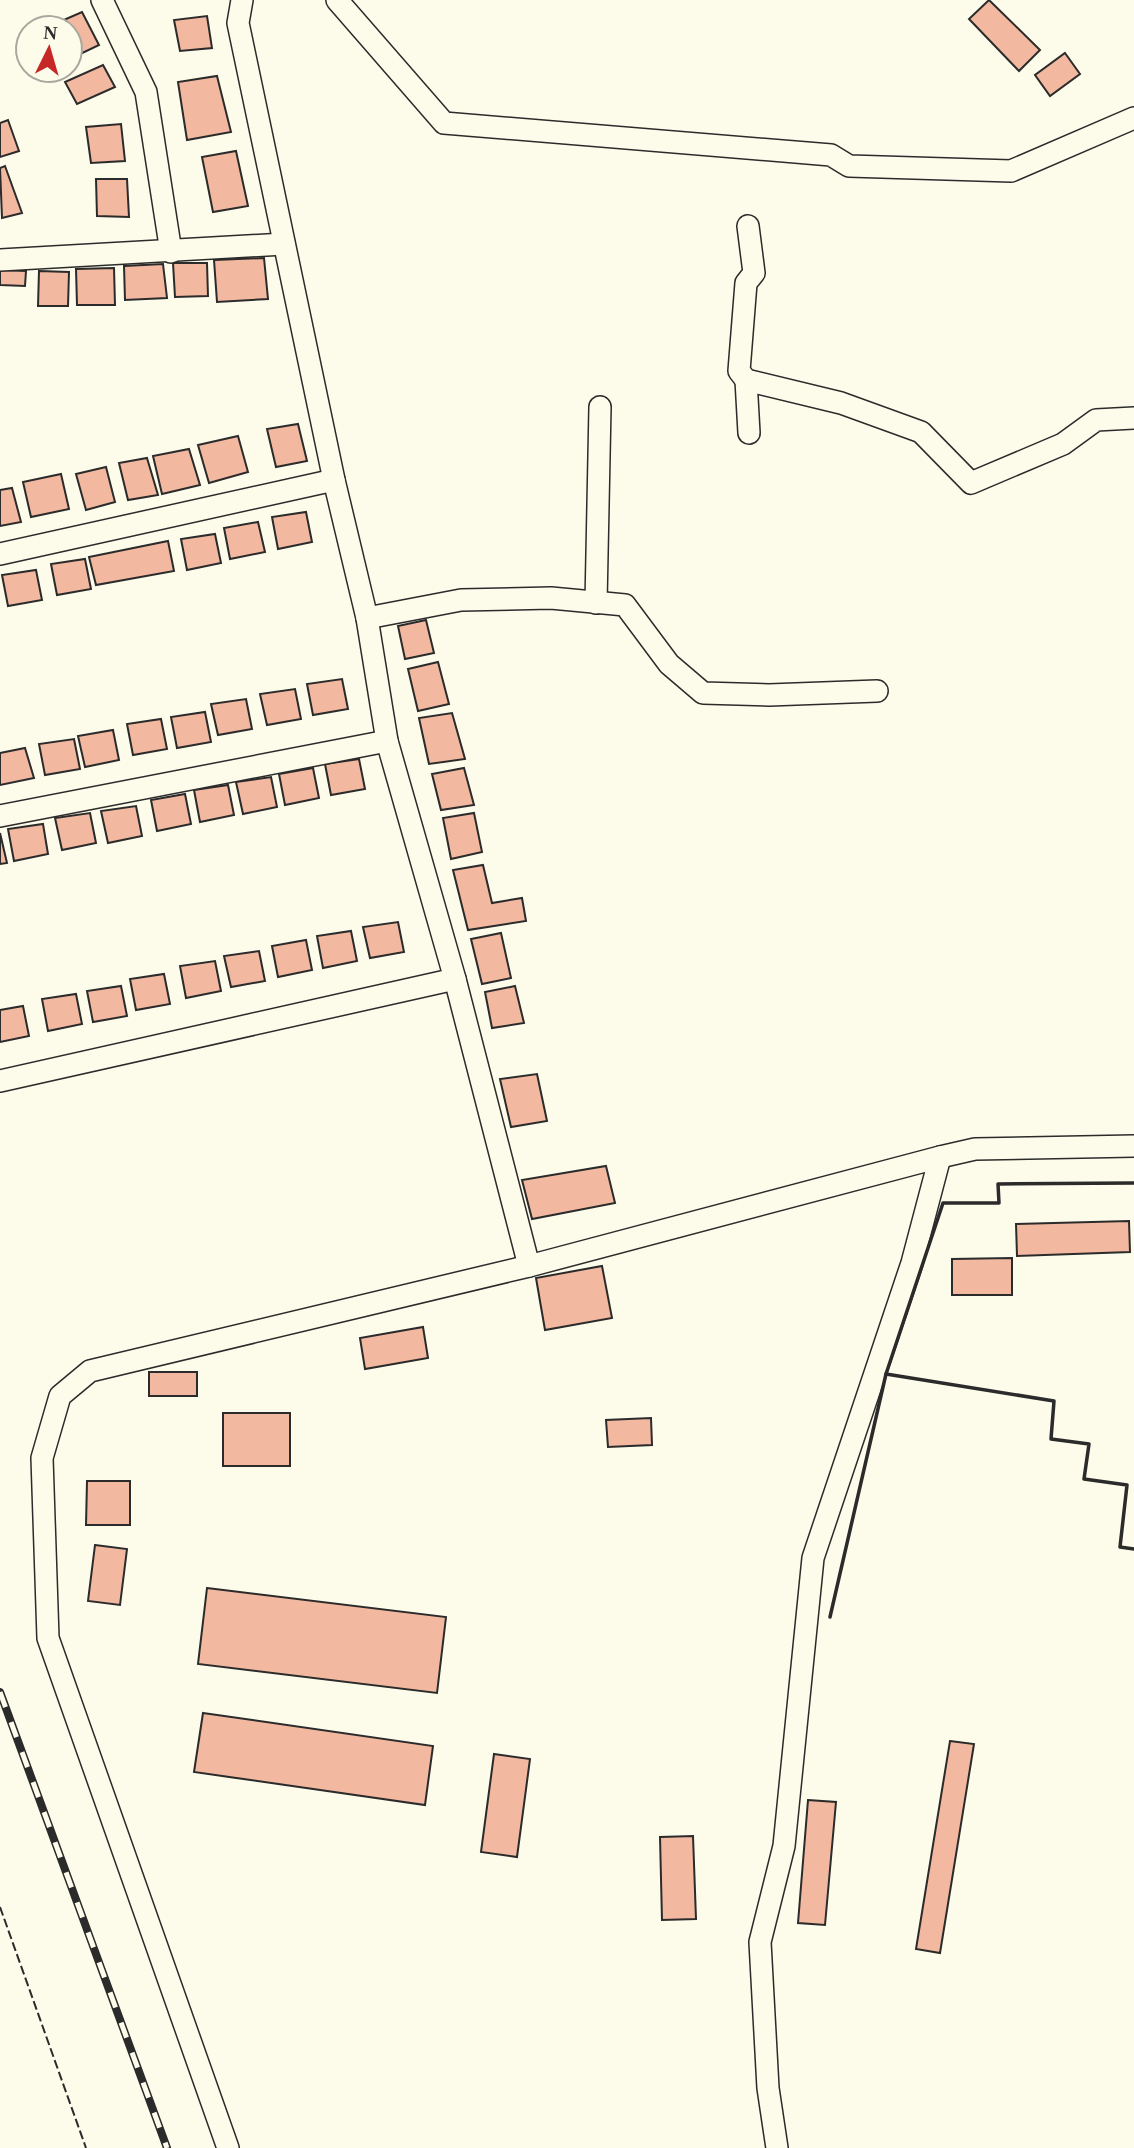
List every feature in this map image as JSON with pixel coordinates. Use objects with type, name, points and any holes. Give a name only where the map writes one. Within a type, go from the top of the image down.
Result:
[{"type":"street","points":[[102,0],[146,92],[171,252]]},
{"type":"street","points":[[242,0],[238,23],[334,480],[368,618],[387,741],[455,979],[529,1266]]},
{"type":"street","points":[[337,0],[444,123],[831,155],[849,166],[1011,171],[1134,118]]},
{"type":"street","points":[[748,226],[754,273],[746,283],[739,371],[746,380],[749,433]]},
{"type":"street","points":[[0,260],[284,244]]},
{"type":"street","points":[[746,380],[841,403],[920,432],[971,483],[1063,444],[1096,420],[1134,418]]},
{"type":"street","points":[[596,603],[600,407]]},
{"type":"street","points":[[0,554],[334,480]]},
{"type":"street","points":[[368,618],[461,600],[551,598],[625,605],[669,664],[703,693],[769,695],[877,691]]},
{"type":"street","points":[[0,816],[387,741]]},
{"type":"street","points":[[0,1081],[455,979]]},
{"type":"street","points":[[228,2148],[48,1638],[42,1458],[60,1396],[90,1371],[529,1266],[940,1157],[975,1149],[1134,1146]]},
{"type":"street","points":[[776,2148],[768,2088],[760,1941],[784,1846],[813,1558],[912,1263],[940,1157]]},
{"type":"building","points":[[989,0],[1040,50],[1019,71],[969,19]]},
{"type":"building","points":[[84,16],[99,45],[84,52]]},
{"type":"building","points":[[207,16],[212,48],[180,51],[174,20]]},
{"type":"building","points":[[1065,53],[1080,74],[1050,96],[1035,75]]},
{"type":"building","points":[[103,65],[115,87],[77,104],[66,84],[84,84],[84,74]]},
{"type":"building","points":[[217,76],[231,132],[187,140],[178,82]]},
{"type":"building","points":[[8,120],[19,151],[0,157],[0,123]]},
{"type":"building","points":[[121,124],[125,161],[91,163],[86,127]]},
{"type":"building","points":[[236,151],[248,206],[213,212],[202,157]]},
{"type":"building","points":[[5,166],[22,213],[2,218],[0,168]]},
{"type":"building","points":[[96,179],[127,179],[129,217],[97,216]]},
{"type":"building","points":[[264,258],[268,299],[217,302],[214,260]]},
{"type":"building","points":[[173,263],[207,263],[208,296],[175,297]]},
{"type":"building","points":[[163,264],[167,298],[125,300],[124,266]]},
{"type":"building","points":[[114,268],[115,305],[77,305],[76,269]]},
{"type":"building","points":[[0,270],[26,271],[25,286],[0,285]]},
{"type":"building","points":[[39,271],[69,272],[68,306],[38,306]]},
{"type":"building","points":[[298,424],[307,461],[276,467],[267,429]]},
{"type":"building","points":[[238,436],[248,472],[209,483],[198,445]]},
{"type":"building","points":[[189,449],[200,485],[162,494],[153,456]]},
{"type":"building","points":[[147,458],[158,495],[128,500],[119,463]]},
{"type":"building","points":[[106,467],[115,502],[86,510],[76,474]]},
{"type":"building","points":[[61,474],[69,509],[31,517],[23,482]]},
{"type":"building","points":[[12,488],[21,522],[0,526],[0,490]]},
{"type":"building","points":[[306,512],[312,542],[278,549],[272,517]]},
{"type":"building","points":[[258,522],[265,552],[230,559],[224,528]]},
{"type":"building","points":[[215,534],[221,563],[187,570],[181,539]]},
{"type":"building","points":[[168,541],[174,571],[96,585],[89,557]]},
{"type":"building","points":[[85,559],[91,589],[57,595],[51,564]]},
{"type":"building","points":[[36,570],[42,600],[8,606],[2,575]]},
{"type":"building","points":[[426,620],[434,653],[405,659],[398,626]]},
{"type":"building","points":[[438,662],[449,704],[418,711],[408,669]]},
{"type":"building","points":[[342,679],[348,709],[313,715],[307,684]]},
{"type":"building","points":[[295,689],[301,719],[267,725],[260,694]]},
{"type":"building","points":[[246,699],[252,729],[218,735],[211,704]]},
{"type":"building","points":[[205,712],[211,742],[177,748],[171,717]]},
{"type":"building","points":[[452,713],[465,759],[429,764],[419,718]]},
{"type":"building","points":[[161,719],[167,749],[133,755],[127,724]]},
{"type":"building","points":[[113,730],[119,760],[85,767],[78,736]]},
{"type":"building","points":[[74,739],[80,769],[45,775],[39,744]]},
{"type":"building","points":[[25,748],[34,778],[0,785],[0,753]]},
{"type":"building","points":[[359,759],[365,789],[331,795],[325,764]]},
{"type":"building","points":[[313,768],[319,798],[285,805],[279,774]]},
{"type":"building","points":[[464,768],[474,805],[441,810],[432,774]]},
{"type":"building","points":[[271,777],[277,807],[243,814],[236,782]]},
{"type":"building","points":[[228,785],[234,815],[200,822],[194,790]]},
{"type":"building","points":[[185,794],[191,824],[157,831],[151,800]]},
{"type":"building","points":[[136,806],[142,836],[108,843],[101,811]]},
{"type":"building","points":[[90,813],[96,843],[62,850],[55,818]]},
{"type":"building","points":[[474,813],[482,852],[451,859],[443,818]]},
{"type":"building","points":[[43,824],[48,854],[14,861],[8,829]]},
{"type":"building","points":[[0,833],[7,863],[0,864]]},
{"type":"building","points":[[483,865],[492,903],[522,898],[526,921],[468,930],[453,870]]},
{"type":"building","points":[[398,922],[404,952],[370,958],[363,927]]},
{"type":"building","points":[[351,931],[357,961],[323,968],[317,936]]},
{"type":"building","points":[[501,933],[511,978],[482,984],[471,939]]},
{"type":"building","points":[[306,940],[312,970],[278,977],[272,946]]},
{"type":"building","points":[[259,951],[265,981],[231,987],[224,956]]},
{"type":"building","points":[[215,961],[221,991],[186,998],[180,966]]},
{"type":"building","points":[[164,974],[170,1004],[136,1010],[130,979]]},
{"type":"building","points":[[121,986],[127,1016],[93,1022],[87,991]]},
{"type":"building","points":[[515,986],[524,1023],[492,1028],[485,992]]},
{"type":"building","points":[[76,994],[82,1024],[48,1031],[42,999]]},
{"type":"building","points":[[23,1006],[29,1036],[0,1042],[0,1010]]},
{"type":"building","points":[[537,1074],[547,1121],[511,1127],[500,1079]]},
{"type":"building","points":[[606,1166],[615,1203],[532,1219],[522,1180]]},
{"type":"building","points":[[1129,1221],[1130,1252],[1017,1256],[1016,1224]]},
{"type":"building","points":[[1012,1258],[1012,1295],[952,1295],[952,1259]]},
{"type":"building","points":[[602,1266],[612,1318],[545,1330],[536,1278]]},
{"type":"building","points":[[423,1327],[428,1358],[365,1369],[360,1338]]},
{"type":"building","points":[[149,1372],[197,1372],[197,1396],[149,1396]]},
{"type":"building","points":[[223,1413],[290,1413],[290,1466],[223,1466]]},
{"type":"building","points":[[651,1418],[652,1445],[608,1447],[606,1420]]},
{"type":"building","points":[[87,1481],[130,1481],[130,1525],[86,1525]]},
{"type":"building","points":[[95,1545],[127,1549],[120,1605],[88,1601]]},
{"type":"building","points":[[207,1588],[446,1617],[437,1693],[198,1664]]},
{"type":"building","points":[[203,1713],[433,1746],[425,1805],[194,1772]]},
{"type":"building","points":[[950,1741],[974,1744],[940,1953],[916,1949]]},
{"type":"building","points":[[494,1754],[530,1759],[517,1857],[481,1852]]},
{"type":"building","points":[[808,1800],[836,1802],[825,1925],[798,1923]]},
{"type":"building","points":[[693,1836],[696,1919],[662,1920],[660,1837]]},
{"type":"railway","points":[[0,1692],[167,2148]]},
{"type":"fence","points":[[0,1907],[86,2148]]},
{"type":"wall","points":[[830,1617],[886,1374],[943,1203],[999,1203],[998,1184],[1134,1183]]},
{"type":"wall","points":[[886,1374],[1054,1401],[1051,1439],[1089,1444],[1084,1479],[1127,1485],[1120,1547],[1134,1549]]}]
